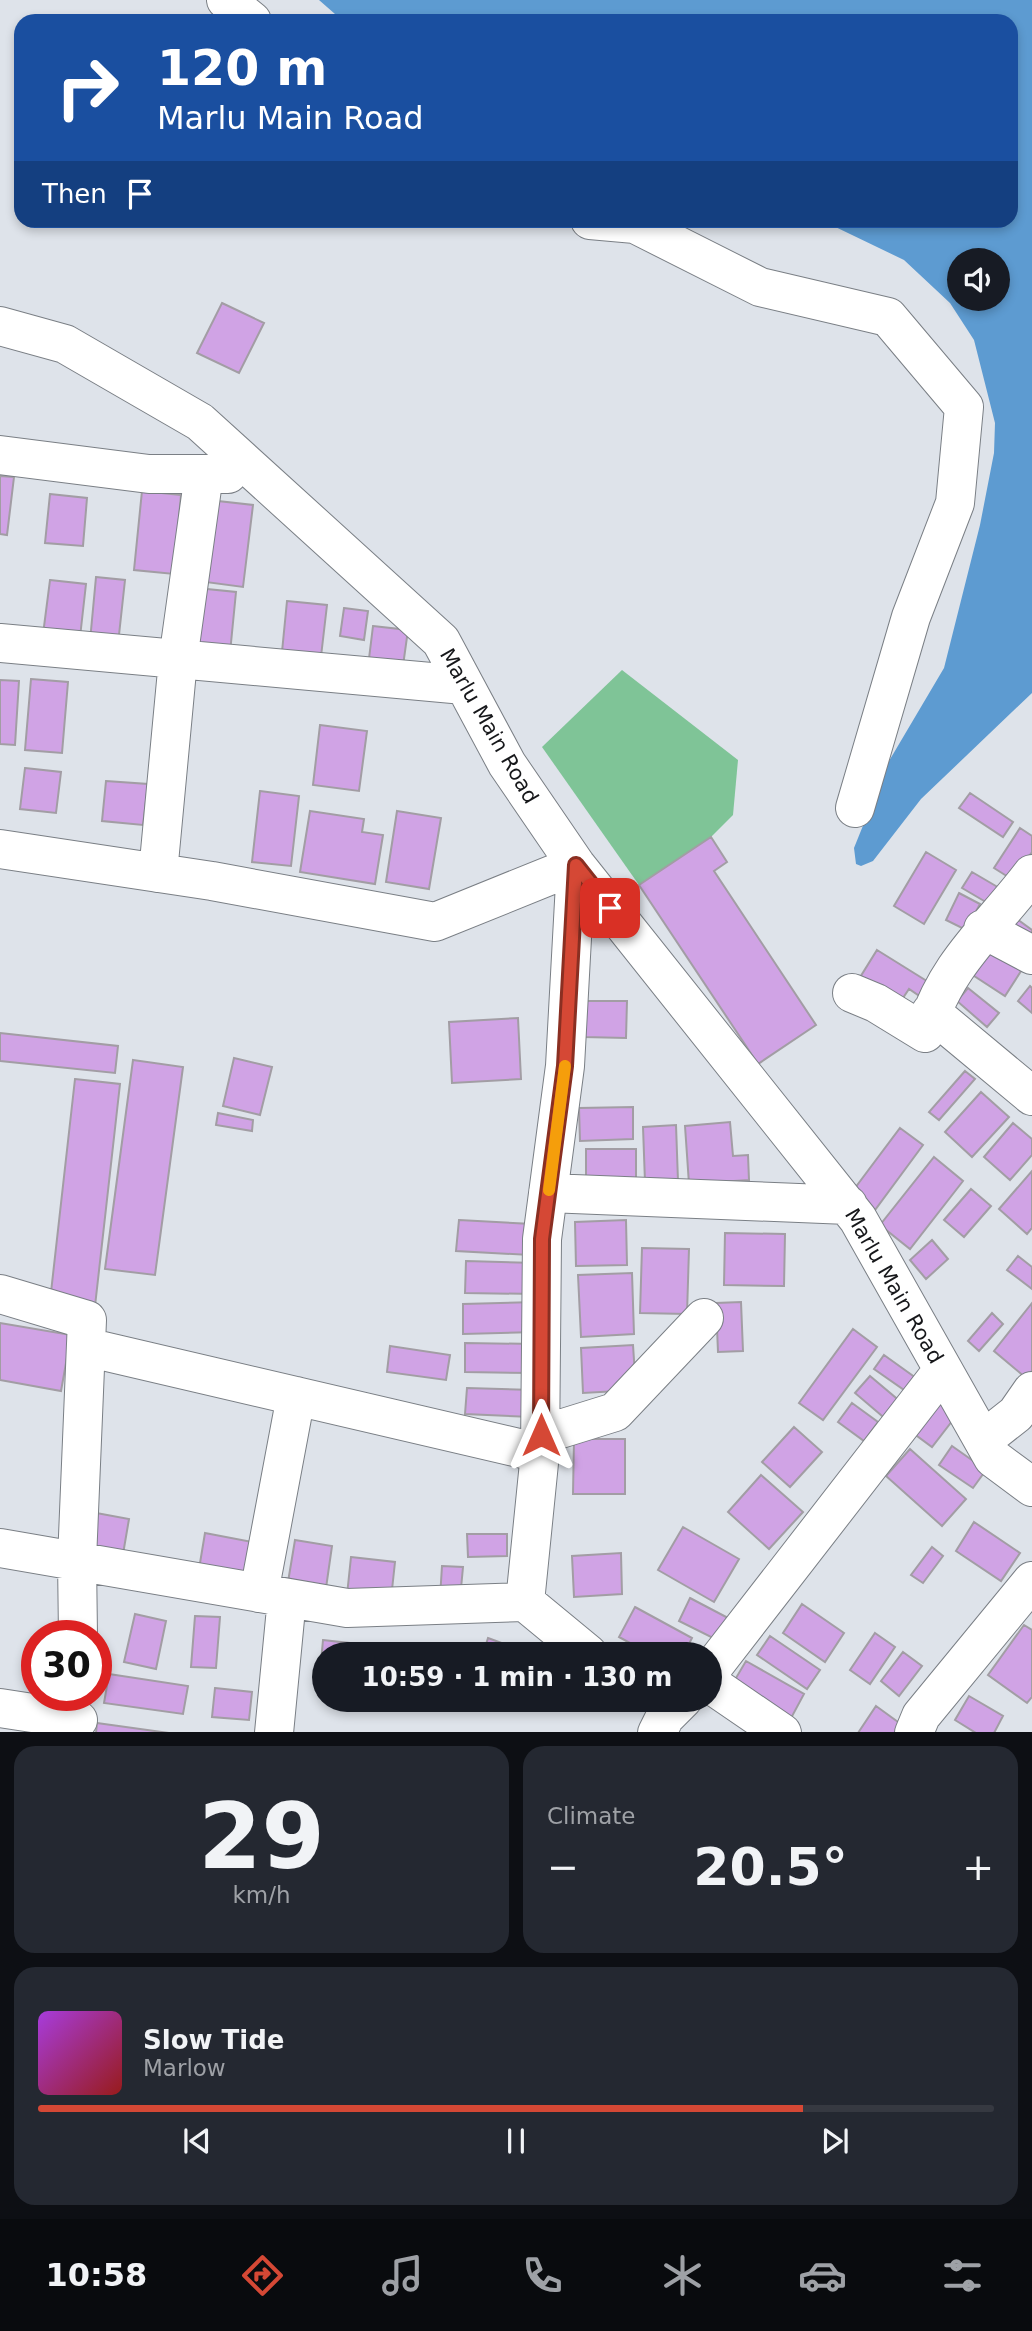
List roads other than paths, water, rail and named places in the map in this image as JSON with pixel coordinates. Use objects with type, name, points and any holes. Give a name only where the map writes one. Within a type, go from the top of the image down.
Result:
[{"type":"street","points":[[226,0],[243,14]]},
{"type":"street","points":[[643,228],[760,287],[888,317],[964,407],[955,503],[911,617],[855,808]]},
{"type":"street","name":"Marlu Main Road","points":[[0,326],[65,344],[200,422],[441,641],[507,764],[576,865],[848,1205],[993,1458],[1032,1488]]},
{"type":"street","points":[[0,455],[109,470],[258,474]]},
{"type":"street","points":[[158,873],[178,660],[204,474]]},
{"type":"street","points":[[0,643],[464,685]]},
{"type":"street","points":[[0,849],[158,873],[435,922],[576,865],[565,1066],[542,1239],[540,1444],[525,1602]]},
{"type":"street","points":[[852,993],[876,1003],[925,1033],[935,999],[983,929],[1032,874]]},
{"type":"street","points":[[983,929],[1032,955]]},
{"type":"street","points":[[931,1012],[1032,1096]]},
{"type":"street","points":[[548,1193],[848,1205]]},
{"type":"street","points":[[0,1294],[87,1320],[77,1560],[78,1620]]},
{"type":"street","points":[[86,1347],[296,1396],[540,1444],[615,1412],[704,1318]]},
{"type":"street","points":[[722,1655],[943,1370]]},
{"type":"street","points":[[983,1440],[1016,1414],[1032,1391]]},
{"type":"street","points":[[274,1732],[273,1595],[296,1396]]},
{"type":"street","points":[[0,1548],[347,1608],[525,1602],[573,1642]]},
{"type":"street","points":[[914,1732],[921,1716],[1030,1588]]},
{"type":"street","points":[[722,1692],[782,1732]]},
{"type":"street","points":[[0,1708],[78,1716]]},
{"type":"water","points":[[319,0],[1032,0],[1032,693],[921,799],[873,861],[861,866],[856,864],[854,848],[889,761],[944,668],[980,525],[994,453],[995,423],[974,340],[955,311],[1010,311],[1010,248],[947,248],[947,300],[904,260],[838,228],[1018,228],[1018,14],[335,14]]}]
